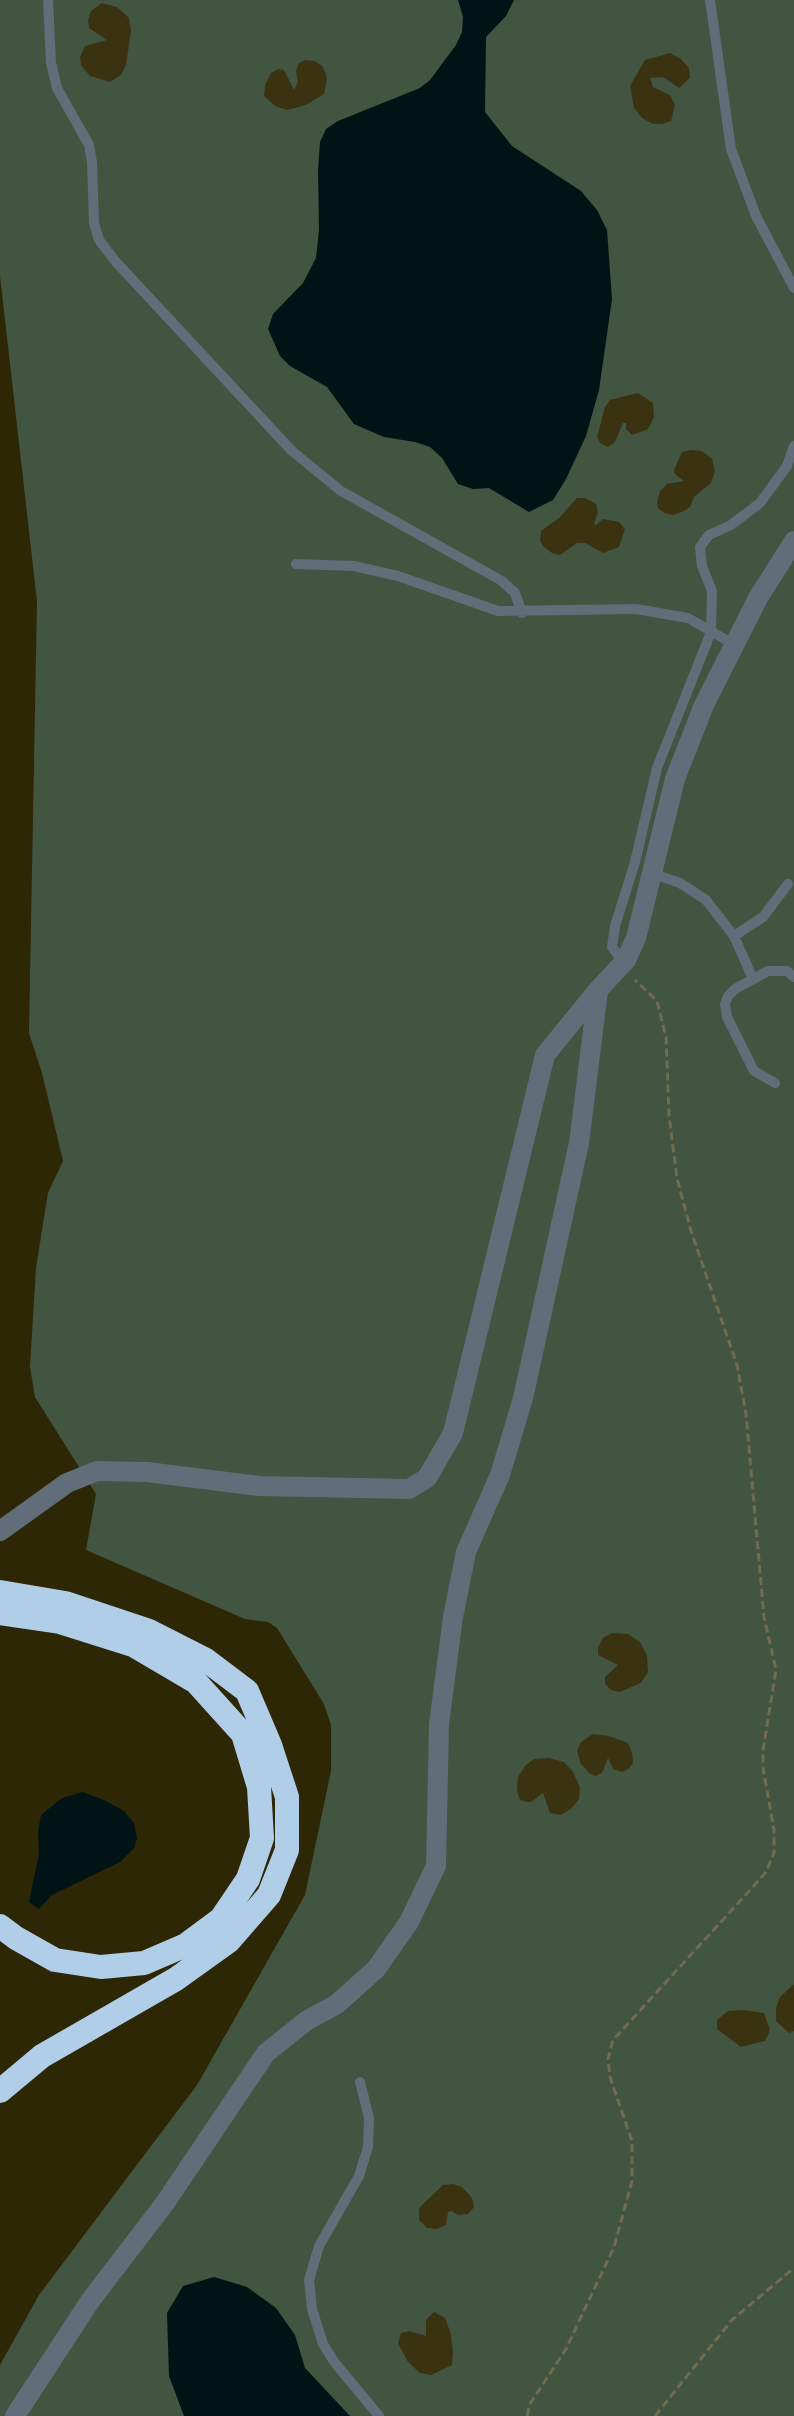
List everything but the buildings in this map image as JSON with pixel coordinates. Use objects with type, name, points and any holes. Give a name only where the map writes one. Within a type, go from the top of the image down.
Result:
[{"type":"highway","points":[[0,1592],[79,1607],[149,1631],[201,1671],[243,1734],[259,1787],[262,1838],[248,1879],[221,1919],[186,1945],[144,1963],[101,1967],[55,1960],[0,1926]]},
{"type":"highway","points":[[0,1613],[60,1622],[133,1645],[247,1691],[270,1745],[287,1797],[287,1850],[269,1895],[229,1941],[176,1979],[42,2056],[0,2091]]},
{"type":"street","points":[[0,1531],[67,1483],[97,1471],[147,1472],[274,1487],[409,1489],[427,1478],[453,1433],[545,1055],[623,964],[636,938],[683,757],[704,705],[758,598],[794,541]]},
{"type":"street","points":[[15,2416],[90,2301],[165,2203],[266,2053],[306,2021],[337,2004],[376,1969],[409,1922],[436,1866],[439,1724],[453,1617],[466,1552],[500,1475],[526,1384],[579,1143],[598,990]]},
{"type":"lane","points":[[48,0],[51,63],[57,88],[89,145],[93,215],[99,240],[116,262],[292,451],[341,491],[502,581],[515,593],[522,613]]},
{"type":"lane","points":[[710,0],[731,149],[756,216],[794,288]]},
{"type":"lane","points":[[623,964],[612,947],[615,926],[635,862],[657,768],[711,632],[712,591],[702,566],[700,547],[709,535],[731,525],[760,503],[787,466],[794,446]]},
{"type":"lane","points":[[296,564],[354,566],[398,576],[498,611],[636,609],[688,618],[735,645]]},
{"type":"lane","points":[[651,873],[680,883],[706,900],[734,936],[753,979]]},
{"type":"lane","points":[[734,936],[763,917],[788,884]]},
{"type":"lane","points":[[775,1083],[754,1071],[727,1017],[725,1004],[728,996],[768,971],[787,971],[794,977]]},
{"type":"lane","points":[[360,2082],[369,2118],[368,2147],[359,2176],[319,2246],[309,2280],[312,2309],[323,2344],[379,2416]]},
{"type":"path","points":[[527,2416],[530,2404],[566,2349],[614,2247],[632,2181],[632,2141],[610,2077],[608,2059],[613,2040],[766,1872],[774,1853],[774,1830],[763,1768],[763,1750],[776,1670],[764,1617],[740,1377],[691,1231],[677,1178],[669,1116],[666,1037],[657,1001],[623,964]]},
{"type":"path","points":[[655,2416],[732,2320],[794,2268]]},
{"type":"green space","points":[[0,0],[794,0],[794,2416],[0,2416],[0,2365],[39,2295],[197,2085],[305,1895],[331,1771],[331,1725],[324,1704],[277,1628],[268,1622],[245,1619],[86,1550],[96,1494],[35,1397],[30,1367],[36,1268],[48,1193],[63,1161],[29,1033],[37,601],[0,276]]},
{"type":"sand","points":[[102,3],[117,7],[129,18],[131,31],[126,65],[121,75],[110,82],[90,76],[81,65],[80,57],[85,46],[107,40],[89,28],[88,21],[91,11]]},
{"type":"sand","points":[[670,53],[689,68],[690,78],[679,88],[663,77],[650,78],[653,87],[670,95],[675,105],[671,121],[653,124],[642,118],[634,108],[630,86],[645,60]]},
{"type":"sand","points":[[315,61],[323,67],[327,78],[324,94],[306,105],[287,110],[275,106],[264,96],[271,73],[284,70],[294,90],[298,82],[296,71],[299,63]]},
{"type":"sand","points":[[638,393],[653,403],[654,417],[648,429],[632,435],[623,423],[615,442],[608,447],[601,444],[597,437],[610,400]]},
{"type":"sand","points":[[702,451],[712,459],[715,471],[711,483],[694,497],[690,507],[684,511],[673,515],[665,513],[658,508],[660,491],[667,484],[684,481],[674,470],[682,452]]},
{"type":"sand","points":[[577,498],[585,498],[596,504],[598,512],[594,524],[603,519],[619,522],[625,529],[619,547],[603,553],[585,543],[577,543],[560,555],[543,546],[541,531],[559,518]]},
{"type":"sand","points":[[612,1633],[628,1634],[640,1642],[647,1655],[648,1672],[641,1683],[620,1692],[611,1690],[605,1684],[605,1677],[618,1665],[598,1655],[603,1638]]},
{"type":"sand","points":[[593,1734],[628,1743],[633,1763],[628,1769],[622,1772],[613,1769],[608,1758],[602,1773],[595,1776],[589,1773],[581,1764],[577,1751],[581,1742]]},
{"type":"sand","points":[[549,1758],[564,1762],[580,1787],[579,1799],[561,1815],[550,1813],[543,1793],[526,1802],[520,1800],[517,1791],[518,1777],[525,1766],[534,1759]]},
{"type":"sand","points":[[794,1984],[794,2031],[789,2033],[776,2021],[776,2008],[780,1997]]},
{"type":"sand","points":[[728,2011],[764,2013],[770,2030],[765,2041],[741,2047],[717,2029],[717,2020]]},
{"type":"sand","points":[[443,2185],[462,2187],[472,2198],[474,2207],[468,2214],[448,2212],[446,2225],[437,2229],[427,2228],[419,2220],[419,2208]]},
{"type":"sand","points":[[434,2312],[445,2318],[453,2353],[452,2365],[431,2375],[420,2373],[408,2362],[398,2343],[401,2333],[409,2331],[426,2336],[426,2320]]},
{"type":"shaded area","points":[[458,0],[514,0],[506,16],[486,37],[485,112],[512,146],[581,191],[597,210],[607,230],[612,299],[599,390],[586,436],[566,479],[553,500],[529,512],[489,488],[473,489],[458,484],[442,458],[430,447],[384,437],[354,424],[327,387],[290,366],[280,356],[268,329],[273,314],[303,283],[316,258],[320,142],[326,129],[338,121],[420,88],[430,80],[462,32],[463,17]]},
{"type":"shaded area","points":[[82,1792],[124,1811],[134,1823],[137,1838],[134,1848],[120,1862],[52,1895],[39,1909],[29,1902],[39,1854],[41,1815],[62,1798]]},
{"type":"shaded area","points":[[214,2277],[247,2287],[276,2308],[295,2335],[305,2368],[350,2416],[184,2416],[169,2376],[167,2313],[183,2286]]}]
